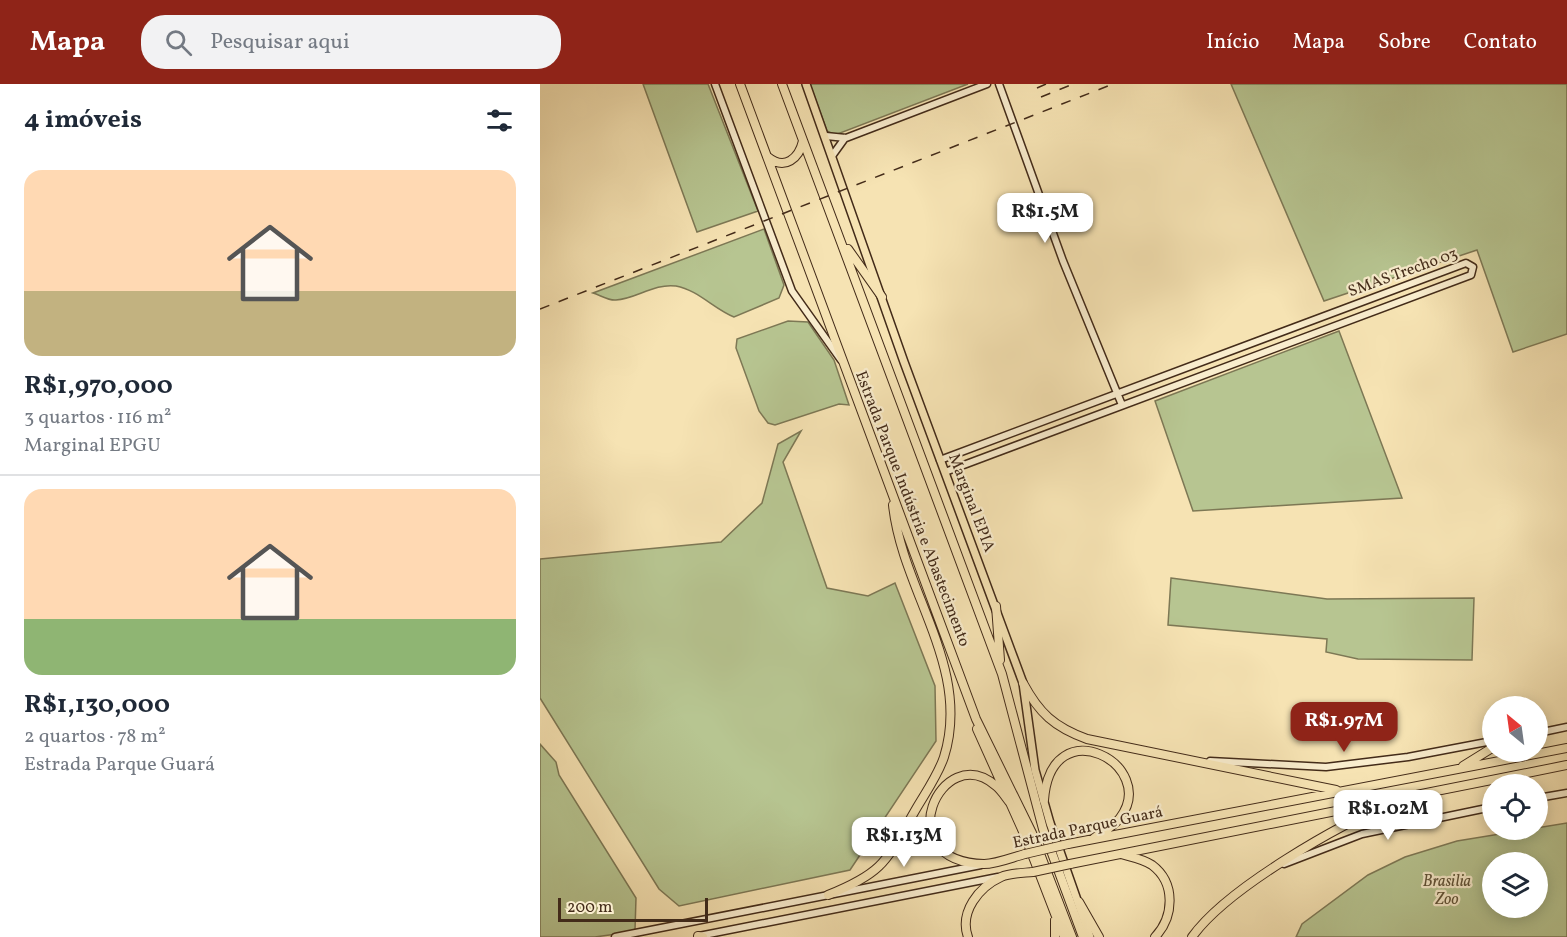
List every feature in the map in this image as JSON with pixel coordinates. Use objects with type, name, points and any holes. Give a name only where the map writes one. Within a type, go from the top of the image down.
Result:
[{"type":"highway","name":"Estrada Parque Indústria e Abastecimento","points":[[740,84],[976,719],[1032,833],[1072,937]]},
{"type":"highway","name":"Estrada Parque Indústria e Abastecimento","points":[[782,84],[843,241],[1002,674],[1043,829],[1083,937]]},
{"type":"highway","points":[[766,155],[777,162],[789,162],[799,154],[803,141]]},
{"type":"highway","points":[[843,241],[882,297]]},
{"type":"highway","points":[[828,896],[868,877],[885,862],[940,769],[948,744],[952,709],[948,681],[900,543],[892,495]]},
{"type":"highway","points":[[996,606],[1002,674]]},
{"type":"highway","points":[[1023,683],[1044,716],[1070,733],[1087,739],[1341,790]]},
{"type":"highway","points":[[976,719],[981,742],[1011,804],[1064,937]]},
{"type":"highway","name":"Estrada Parque Guará","points":[[985,864],[1068,844],[1567,748]]},
{"type":"highway","points":[[1043,798],[1049,772],[1063,757],[1084,751],[1109,758],[1126,781],[1126,806],[1119,820],[1091,840]]},
{"type":"highway","points":[[1458,769],[1482,754]]},
{"type":"highway","name":"Estrada Parque Guará","points":[[1001,876],[1033,872],[1413,793],[1567,765]]},
{"type":"highway","points":[[1550,768],[1567,770]]},
{"type":"highway","points":[[1028,775],[1043,798]]},
{"type":"highway","points":[[985,864],[952,856],[939,847],[929,820],[935,796],[954,780],[977,777],[996,786],[1011,804]]},
{"type":"highway","points":[[1192,937],[1224,904],[1280,865],[1352,821],[1413,793]]},
{"type":"highway","points":[[1116,853],[1146,862],[1165,880],[1170,895],[1170,908],[1164,925],[1155,937]]},
{"type":"highway","points":[[968,937],[966,919],[972,902],[1001,876]]},
{"type":"highway","points":[[1079,902],[1099,937]]},
{"type":"highway","points":[[1054,909],[1055,937]]},
{"type":"main road","name":"Marginal EPIA","points":[[806,84],[940,460],[1023,683],[1035,770],[1090,937]]},
{"type":"street","points":[[715,84],[792,291],[843,362]]},
{"type":"street","points":[[826,136],[846,138],[987,84]]},
{"type":"street","points":[[999,84],[1063,261],[1122,405]]},
{"type":"street","points":[[832,156],[846,138]]},
{"type":"street","name":"SMAS Trecho 03","points":[[940,460],[1466,263],[1474,269],[1471,275],[945,472]]},
{"type":"street","points":[[1209,359],[1213,370]]},
{"type":"street","points":[[963,451],[968,463]]},
{"type":"street","points":[[1548,731],[1567,727]]},
{"type":"street","points":[[1196,761],[1326,767],[1408,757],[1482,743]]},
{"type":"street","points":[[1548,796],[1567,793]]},
{"type":"street","points":[[1280,865],[1362,834],[1482,809]]},
{"type":"street","name":"Estrada Parque Guará","points":[[615,937],[985,864]]},
{"type":"street","name":"Estrada Parque Guará","points":[[699,937],[1001,876]]},
{"type":"green space","points":[[643,84],[708,84],[758,211],[697,232]]},
{"type":"green space","points":[[810,84],[968,84],[835,135],[827,131]]},
{"type":"green space","points":[[1231,84],[1567,84],[1567,334],[1513,352],[1477,250],[1324,301]]},
{"type":"green space","points":[[764,229],[784,285],[779,298],[734,317],[692,291],[676,286],[660,287],[616,300],[593,293]]},
{"type":"green space","points":[[788,321],[808,322],[834,360],[849,405],[839,404],[775,425],[768,423],[759,411],[736,348],[737,339]]},
{"type":"green space","points":[[1339,331],[1402,498],[1193,511],[1155,401]]},
{"type":"green space","points":[[801,431],[783,462],[827,588],[868,596],[895,583],[935,686],[936,741],[850,870],[679,906],[659,889],[540,698],[540,559],[721,542],[762,503],[778,444]]},
{"type":"green space","points":[[1171,578],[1327,599],[1474,598],[1472,660],[1358,659],[1326,652],[1327,639],[1168,625]]},
{"type":"green space","points":[[540,744],[556,762],[559,775],[636,898],[635,930],[631,932],[595,937],[540,937]]},
{"type":"green space","name":"Brasilia Zoo","points":[[1567,823],[1567,937],[1296,937],[1302,924],[1368,875],[1405,857],[1457,841],[1482,837],[1482,840],[1548,840],[1548,826]]},
{"type":"railway","points":[[1037,88],[1046,84]]},
{"type":"railway","points":[[1041,97],[1073,84]]},
{"type":"railway","points":[[540,309],[1113,84]]}]
